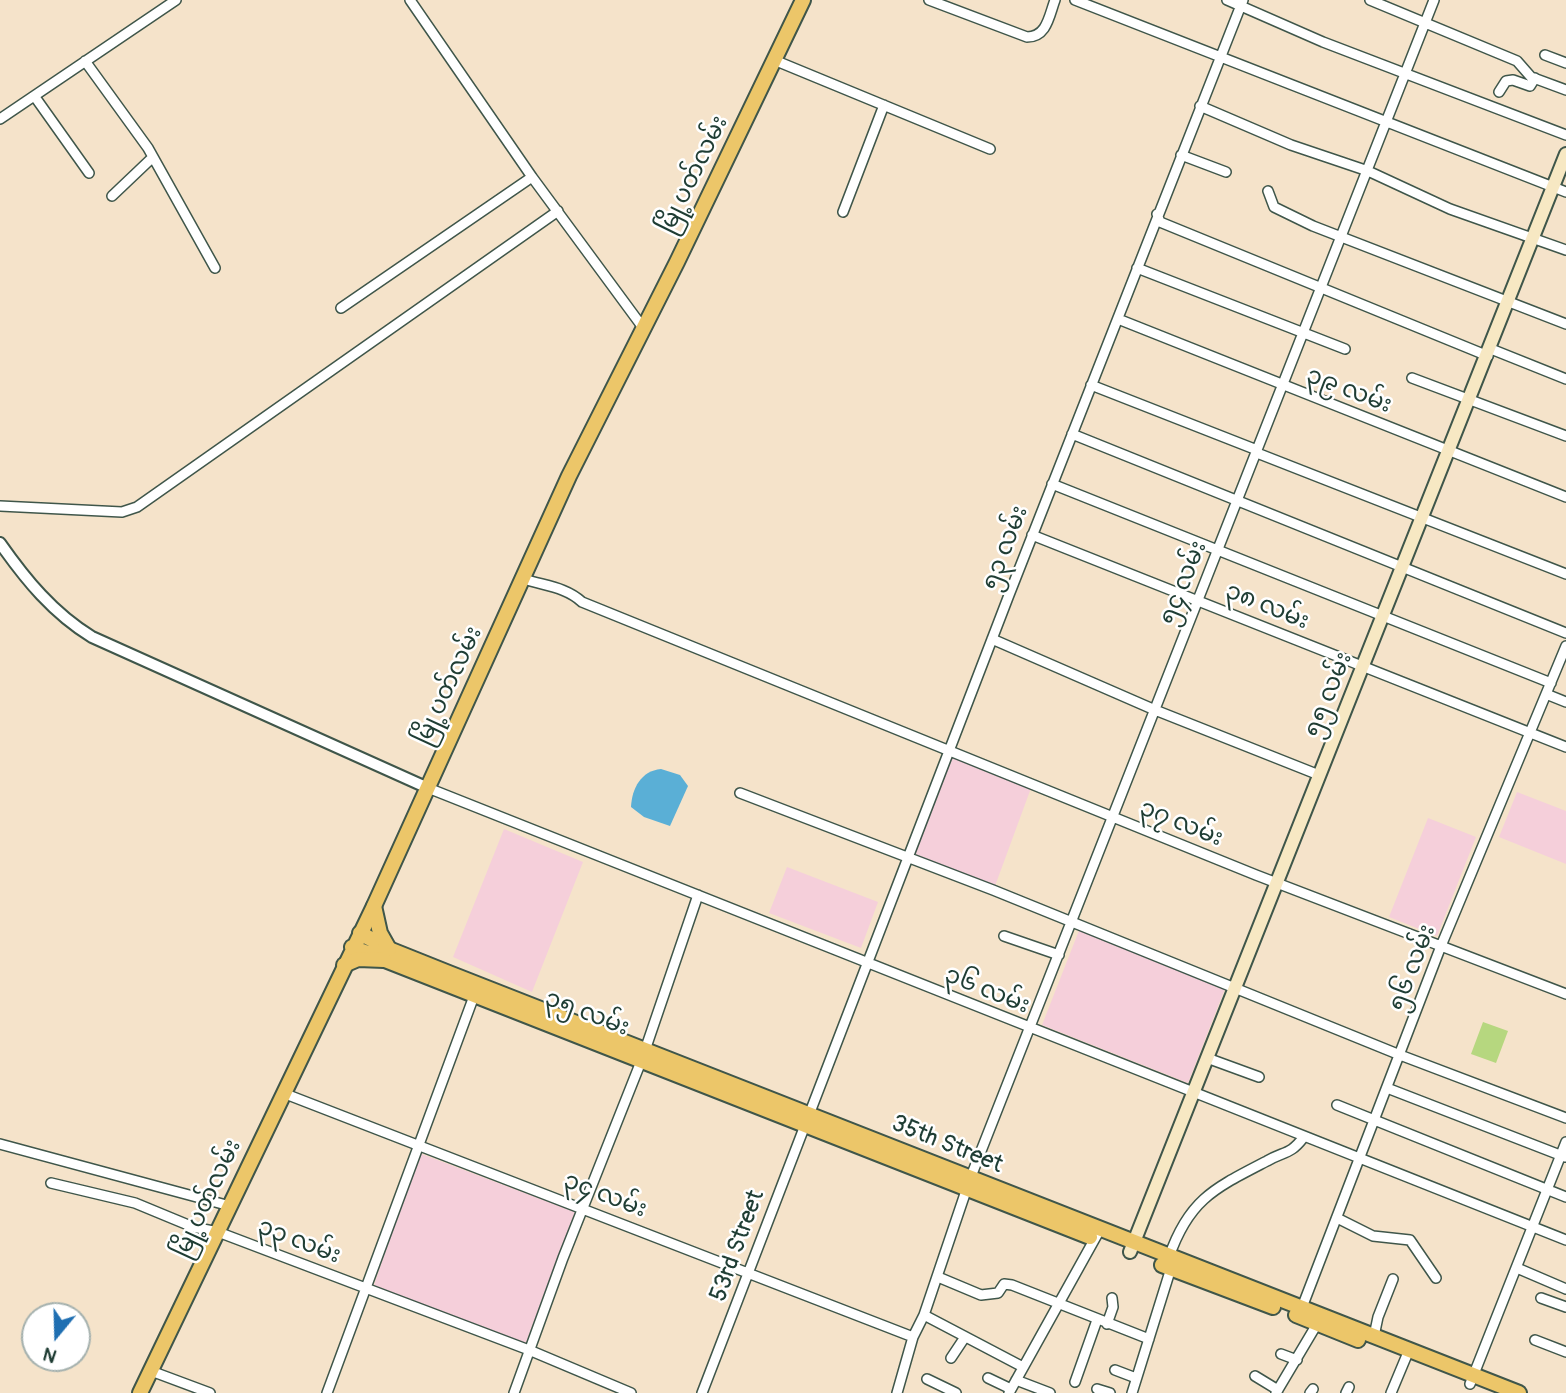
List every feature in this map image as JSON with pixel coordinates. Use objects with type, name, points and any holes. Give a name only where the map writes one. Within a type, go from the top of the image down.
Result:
[{"type":"main road","name":"မြို့ပတ်လမ်း","points":[[140,1393],[374,906],[569,476],[644,329],[803,0]]},
{"type":"main road","name":"၅၅ လမ်း","points":[[1132,1248],[1275,883],[1534,238],[1560,190],[1566,154]]},
{"type":"main road","points":[[374,906],[386,954]]},
{"type":"main road","points":[[360,933],[386,954]]},
{"type":"main road","points":[[352,947],[386,954],[643,1055]]},
{"type":"main road","points":[[344,965],[358,959],[386,954]]},
{"type":"main road","name":"၃၅ လမ်း","points":[[447,979],[474,996],[643,1055],[807,1117]]},
{"type":"main road","name":"35th Street","points":[[807,1117],[969,1185],[1170,1263],[1300,1312],[1374,1336],[1407,1354]]},
{"type":"main road","name":"35th Street","points":[[1300,1312],[1317,1324],[1407,1354],[1472,1380],[1519,1393]]},
{"type":"main road","name":"35th Street","points":[[1472,1380],[1492,1393]]},
{"type":"street","points":[[0,119],[176,0]]},
{"type":"street","points":[[410,0],[532,177],[644,329]]},
{"type":"street","points":[[929,0],[1027,37],[1034,37],[1044,31],[1055,0]]},
{"type":"street","points":[[1074,0],[1560,190]]},
{"type":"street","points":[[1227,0],[1242,3],[1405,73],[1566,135]]},
{"type":"street","points":[[1370,0],[1517,61],[1535,78],[1566,90]]},
{"type":"street","name":"၅၄ လမ်း","points":[[897,1393],[913,1337],[925,1315],[969,1185],[1434,0]]},
{"type":"street","name":"၅၃ လမ်း","points":[[807,1117],[1157,214],[1242,3]]},
{"type":"street","points":[[1545,55],[1566,62]]},
{"type":"street","points":[[774,60],[990,149]]},
{"type":"street","points":[[85,61],[153,157],[215,268]]},
{"type":"street","points":[[1499,92],[1506,81],[1513,80],[1530,86],[1535,78]]},
{"type":"street","points":[[35,97],[89,173]]},
{"type":"street","points":[[843,212],[884,105]]},
{"type":"street","points":[[1200,106],[1291,145],[1368,171],[1450,209],[1566,250]]},
{"type":"street","points":[[1181,155],[1226,172]]},
{"type":"street","points":[[112,196],[153,157]]},
{"type":"street","points":[[341,308],[532,177]]},
{"type":"street","points":[[1268,191],[1274,207],[1341,237],[1566,324]]},
{"type":"street","points":[[0,506],[122,512],[137,507],[558,211]]},
{"type":"street","points":[[1157,214],[1160,222],[1321,287],[1490,353],[1566,379]]},
{"type":"street","points":[[1137,268],[1345,349]]},
{"type":"street","name":"၃၉ လမ်း","points":[[1118,319],[1566,497]]},
{"type":"street","points":[[1412,378],[1566,436]]},
{"type":"street","points":[[1091,385],[1566,574]]},
{"type":"street","points":[[1072,434],[1566,633]]},
{"type":"street","points":[[1052,484],[1550,683]]},
{"type":"street","name":"၃၈ လမ်း","points":[[1032,535],[1566,747]]},
{"type":"street","points":[[0,543],[40,595],[61,617],[92,637],[428,788]]},
{"type":"street","name":"၃၇ လမ်း","points":[[524,579],[551,588],[562,588],[582,602],[1113,818],[1566,995]]},
{"type":"street","points":[[992,639],[1155,710],[1319,775]]},
{"type":"street","name":"၅၆ လမ်း","points":[[1300,1312],[1441,946],[1550,683],[1563,662],[1566,646]]},
{"type":"street","points":[[1546,694],[1566,702]]},
{"type":"street","name":"၃၆ လမ်း","points":[[428,788],[1192,1094],[1566,1240]]},
{"type":"street","points":[[740,793],[1072,922],[1400,1055],[1566,1118]]},
{"type":"street","points":[[514,1393],[643,1055],[698,895]]},
{"type":"street","points":[[1003,936],[1059,955]]},
{"type":"street","points":[[327,1393],[474,996]]},
{"type":"street","points":[[1207,1058],[1259,1077]]},
{"type":"street","points":[[1387,1088],[1563,1156]]},
{"type":"street","name":"၃၄ လမ်း","points":[[283,1093],[913,1337]]},
{"type":"street","points":[[1337,1105],[1566,1197]]},
{"type":"street","name":"53rd Street","points":[[702,1393],[807,1117]]},
{"type":"street","points":[[1132,1393],[1181,1225],[1191,1210],[1227,1182],[1271,1158],[1290,1153],[1303,1138]]},
{"type":"street","points":[[1472,1380],[1563,1156],[1566,1142]]},
{"type":"street","points":[[0,1144],[230,1206]]},
{"type":"street","name":"၃၃ လမ်း","points":[[51,1183],[135,1203],[193,1227],[218,1232],[529,1350],[631,1393]]},
{"type":"street","points":[[1337,1218],[1378,1237],[1410,1240],[1436,1278]]},
{"type":"street","points":[[1012,1387],[1098,1235]]},
{"type":"street","points":[[1517,1268],[1566,1289]]},
{"type":"street","points":[[938,1277],[988,1296],[998,1293],[1004,1284],[1012,1285],[1059,1306],[1149,1339]]},
{"type":"street","points":[[1374,1336],[1378,1317],[1393,1279]]},
{"type":"street","points":[[1075,1382],[1102,1322],[1113,1307],[1112,1298]]},
{"type":"street","points":[[1542,1298],[1566,1307]]},
{"type":"street","points":[[925,1315],[1023,1367]]},
{"type":"street","points":[[1255,1376],[1277,1391],[1317,1324]]},
{"type":"street","points":[[951,1358],[965,1337]]},
{"type":"street","points":[[1535,1340],[1566,1352]]},
{"type":"street","points":[[1281,1354],[1297,1360]]},
{"type":"street","points":[[1391,1393],[1407,1354]]},
{"type":"street","points":[[1115,1370],[1136,1378]]},
{"type":"street","points":[[151,1371],[210,1393]]},
{"type":"street","points":[[988,1378],[1012,1387],[1050,1393]]},
{"type":"street","points":[[927,1379],[956,1393]]},
{"type":"street","points":[[1097,1389],[1110,1393]]},
{"type":"shaded area","points":[[952,756],[1031,788],[995,886],[915,854]]},
{"type":"shaded area","points":[[1517,792],[1566,811],[1566,864],[1499,837]]},
{"type":"shaded area","points":[[1428,818],[1476,837],[1437,936],[1389,917]]},
{"type":"shaded area","points":[[504,829],[583,862],[532,992],[453,957]]},
{"type":"shaded area","points":[[787,867],[878,902],[861,948],[769,913]]},
{"type":"shaded area","points":[[1080,928],[1226,986],[1188,1083],[1042,1025]]},
{"type":"shaded area","points":[[419,1153],[575,1212],[525,1345],[374,1285]]},
{"type":"green space","points":[[1483,1022],[1508,1031],[1496,1063],[1471,1054]]},
{"type":"water","points":[[661,769],[680,775],[688,786],[670,826],[644,817],[631,807],[633,793],[639,782],[648,773]]}]
